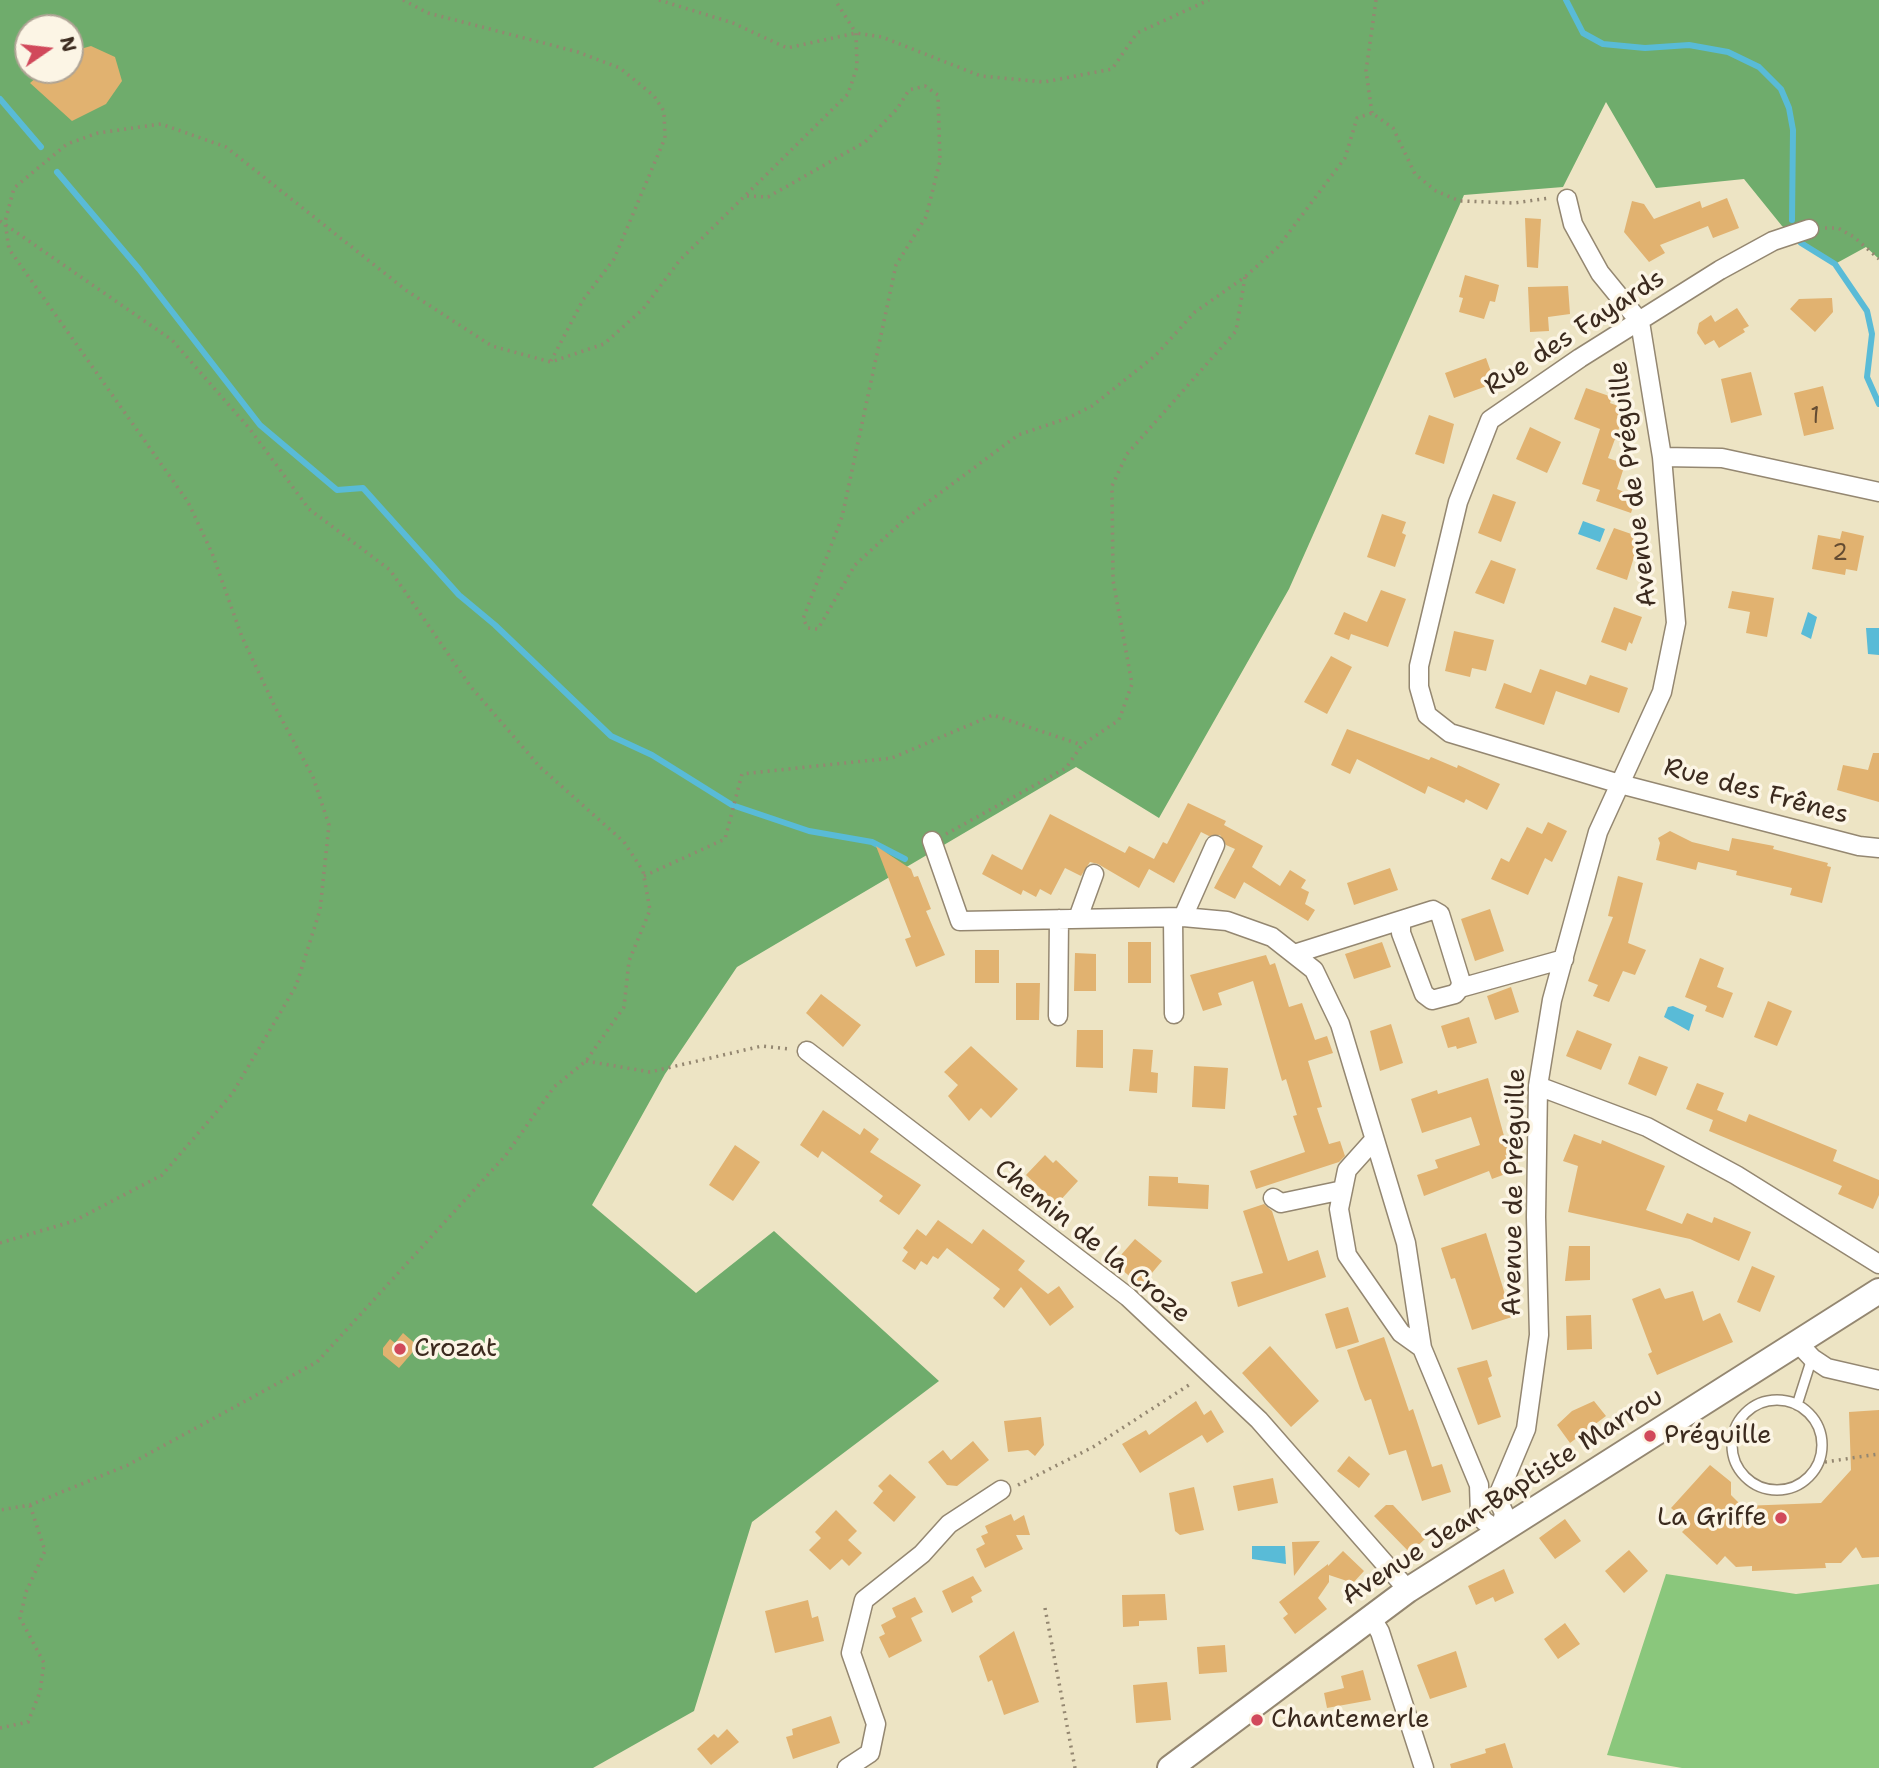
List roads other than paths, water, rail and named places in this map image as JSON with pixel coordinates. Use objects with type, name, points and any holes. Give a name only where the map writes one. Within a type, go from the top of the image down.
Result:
[{"type":"main road","name":"Avenue Jean-Baptiste Marrou","points":[[1170,1768],[1408,1590],[1500,1532],[1805,1351],[1879,1291]]},
{"type":"street","points":[[1567,200],[1573,224],[1600,273],[1640,322]]},
{"type":"street","name":"Rue des Fayards","points":[[1620,784],[1450,733],[1427,715],[1419,687],[1419,666],[1458,502],[1490,420],[1580,358],[1754,250],[1809,229]]},
{"type":"street","name":"Avenue de Préguille","points":[[1500,1532],[1504,1513],[1497,1498],[1527,1429],[1539,1335],[1536,1217],[1538,1086],[1552,1000],[1598,832],[1662,692],[1676,623],[1662,457],[1640,322]]},
{"type":"street","points":[[1662,457],[1722,458],[1879,492]]},
{"type":"street","name":"Rue des Frênes","points":[[1620,784],[1859,846],[1879,848]]},
{"type":"street","points":[[932,841],[960,921],[1178,917],[1227,920],[1272,937],[1314,970],[1340,1024],[1406,1243],[1422,1348],[1479,1485],[1480,1515],[1500,1532]]},
{"type":"street","points":[[1174,1014],[1178,917],[1215,845]]},
{"type":"street","points":[[1077,918],[1094,874]]},
{"type":"street","points":[[1294,954],[1401,923],[1433,910],[1440,914],[1461,982],[1455,994],[1432,1000],[1424,994],[1401,933],[1401,923]]},
{"type":"street","points":[[1058,1016],[1059,919]]},
{"type":"street","points":[[1460,988],[1564,958]]},
{"type":"street","name":"Chemin de la Croze","points":[[807,1051],[1128,1297],[1209,1372],[1297,1461],[1408,1590]]},
{"type":"street","points":[[1538,1086],[1647,1126],[1736,1175],[1879,1264]]},
{"type":"street","points":[[1373,1140],[1347,1170],[1339,1209],[1347,1255],[1401,1333],[1422,1348]]},
{"type":"street","points":[[1273,1198],[1281,1203],[1343,1190]]},
{"type":"street","points":[[1805,1351],[1827,1368],[1879,1380]]},
{"type":"street","points":[[1479,1485],[1497,1498]]},
{"type":"street","points":[[847,1768],[870,1753],[876,1724],[851,1653],[864,1600],[922,1554],[949,1524],[1001,1490]]},
{"type":"street","points":[[1371,1617],[1387,1653],[1424,1768]]},
{"type":"lane","points":[[1797,1405],[1805,1351]]},
{"type":"lane","points":[[1777,1400],[1797,1405],[1810,1415],[1819,1430],[1822,1448],[1818,1463],[1802,1483],[1791,1488],[1769,1490],[1751,1482],[1741,1473],[1733,1458],[1731,1443],[1734,1430],[1749,1409],[1777,1400]]},
{"type":"water","points":[[1583,521],[1605,529],[1600,542],[1578,534]]},
{"type":"water","points":[[1808,612],[1817,617],[1811,639],[1801,634]]},
{"type":"water","points":[[1866,628],[1879,628],[1879,655],[1868,654]]},
{"type":"water","points":[[1673,1006],[1694,1015],[1689,1031],[1664,1017],[1668,1007]]},
{"type":"water","points":[[1252,1546],[1285,1546],[1286,1564],[1252,1559]]},
{"type":"waterway","points":[[1566,0],[1583,33],[1603,44],[1645,48],[1689,45],[1728,52],[1759,67],[1781,89],[1789,108],[1793,130],[1792,220]]},
{"type":"waterway","points":[[0,99],[41,147]]},
{"type":"waterway","points":[[57,172],[139,269],[260,425],[337,490],[363,488],[459,595],[495,625],[611,736],[652,755],[732,805],[809,831],[872,842],[905,859]]},
{"type":"waterway","points":[[1801,243],[1835,264],[1867,311],[1872,334],[1867,377],[1879,404]]},
{"type":"place","name":"Crozat","points":[[400,1349]]},
{"type":"place","name":"Préguille","points":[[1650,1436]]},
{"type":"place","name":"La Griffe","points":[[1781,1518]]},
{"type":"place","name":"Chantemerle","points":[[1257,1720]]}]
